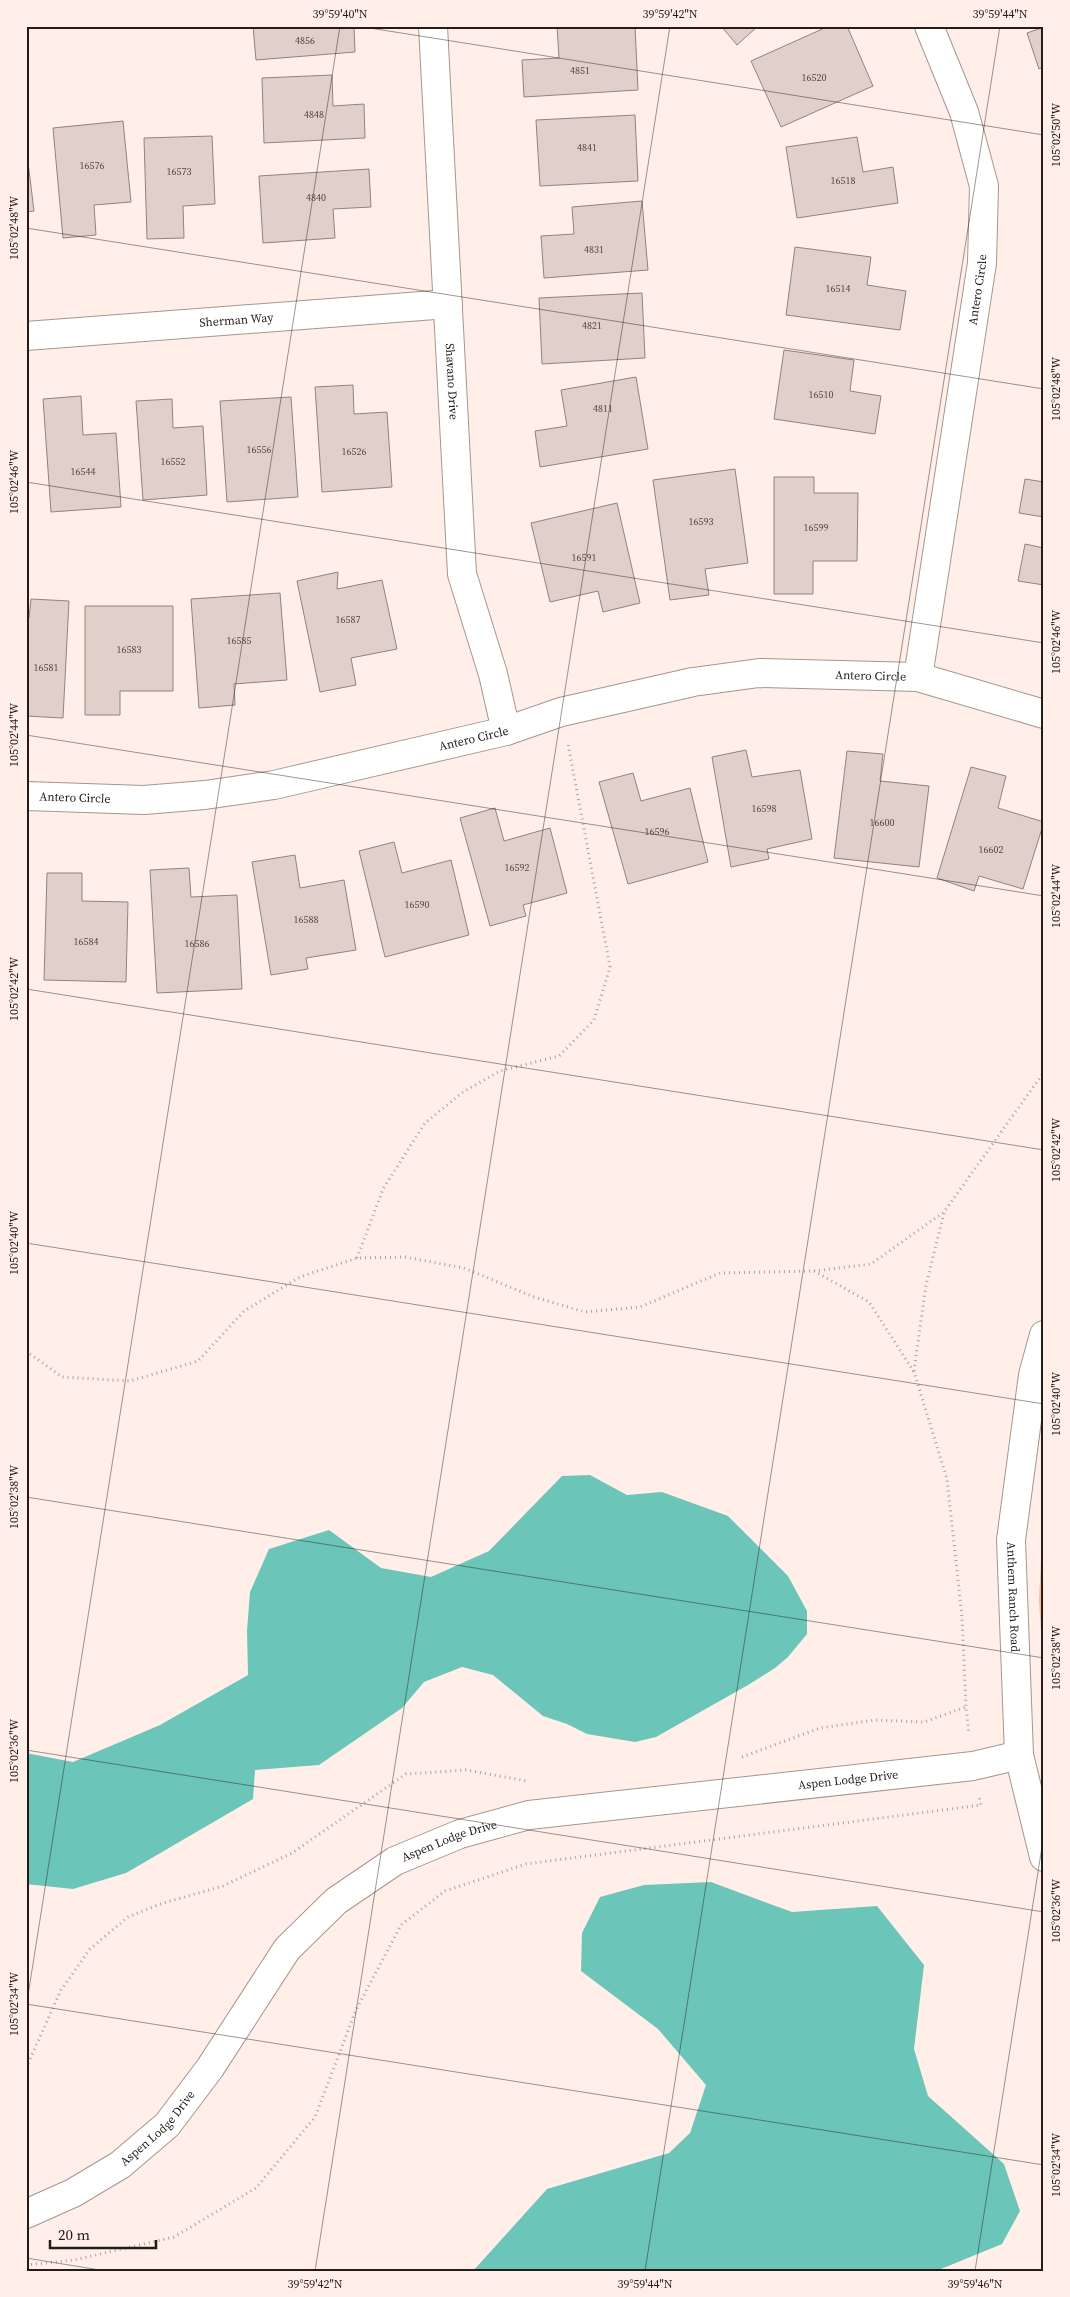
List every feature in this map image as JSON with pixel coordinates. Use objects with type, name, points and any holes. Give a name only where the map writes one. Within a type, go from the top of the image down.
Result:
[{"type":"street","name":"Shavano Drive","points":[[433,26],[462,574],[493,674],[506,731]]},
{"type":"street","name":"Antero Circle","points":[[918,677],[982,263],[984,186],[964,112],[930,26]]},
{"type":"street","name":"Sherman Way","points":[[26,336],[448,304]]},
{"type":"street","name":"Antero Circle","points":[[26,796],[144,800],[205,795],[274,785],[506,731],[562,712],[693,682],[759,673],[918,677],[1044,714]]},
{"type":"street","name":"Anthem Ranch Road","points":[[1044,1335],[1033,1375],[1011,1540],[1019,1755],[1044,1858]]},
{"type":"street","name":"Aspen Lodge Drive","points":[[26,2214],[73,2193],[120,2165],[166,2126],[210,2068],[286,1949],[336,1901],[396,1861],[460,1834],[529,1815],[973,1766],[1019,1755]]},
{"type":"path","points":[[358,1258],[383,1189],[425,1123],[463,1092],[500,1071],[559,1056],[594,1020],[610,967],[562,712]]},
{"type":"path","points":[[26,1351],[62,1377],[130,1381],[198,1361],[244,1311],[300,1277],[358,1258],[405,1257],[464,1268],[534,1298],[585,1312],[640,1307],[720,1272],[814,1271],[872,1264],[944,1212],[1044,1072]]},
{"type":"path","points":[[914,1372],[926,1286],[944,1212]]},
{"type":"path","points":[[26,2265],[74,2260],[174,2237],[256,2188],[315,2117],[356,2010],[401,1925],[445,1891],[526,1864],[981,1806],[973,1766],[966,1707],[962,1617],[947,1479],[914,1372],[870,1302],[814,1271]]},
{"type":"shaded area","points":[[1044,1498],[1044,1679],[1039,1600]]},
{"type":"water","points":[[590,1475],[627,1495],[662,1492],[728,1516],[788,1576],[807,1611],[807,1634],[788,1657],[775,1668],[748,1685],[656,1737],[635,1742],[587,1734],[567,1724],[543,1716],[493,1675],[462,1667],[424,1682],[402,1708],[319,1765],[255,1770],[253,1799],[126,1873],[73,1889],[26,1884],[26,1753],[73,1762],[160,1725],[248,1675],[247,1631],[250,1592],[269,1549],[329,1530],[381,1568],[431,1577],[489,1551],[562,1476]]},
{"type":"water","points":[[711,1882],[792,1912],[877,1906],[924,1965],[914,2049],[928,2096],[1004,2164],[1020,2211],[1002,2244],[936,2271],[473,2271],[547,2189],[669,2153],[690,2133],[706,2085],[658,2029],[581,1971],[582,1933],[600,1897],[644,1885]]},
{"type":"building","points":[[253,26],[354,26],[355,52],[256,60]]},
{"type":"building","points":[[557,26],[635,26],[638,90],[524,97],[522,60],[559,58]]},
{"type":"building","points":[[721,26],[758,26],[737,45]]},
{"type":"building","points":[[829,26],[847,26],[873,86],[781,127],[751,61]]},
{"type":"building","points":[[1044,27],[1044,67],[1039,69],[1027,33]]},
{"type":"building","points":[[332,75],[333,106],[364,104],[365,138],[264,143],[262,78]]},
{"type":"building","points":[[635,115],[638,181],[540,186],[536,120]]},
{"type":"building","points":[[123,121],[131,202],[94,205],[96,235],[63,238],[53,128]]},
{"type":"building","points":[[212,136],[215,204],[183,206],[184,238],[147,239],[144,138]]},
{"type":"building","points":[[857,137],[863,172],[893,167],[898,203],[797,218],[786,147]]},
{"type":"building","points":[[26,146],[34,211],[26,212]]},
{"type":"building","points":[[369,169],[371,207],[333,209],[335,238],[263,243],[259,176]]},
{"type":"building","points":[[642,201],[648,270],[544,278],[541,236],[574,234],[572,207]]},
{"type":"building","points":[[795,247],[871,257],[867,285],[906,291],[900,330],[786,315]]},
{"type":"building","points":[[642,293],[645,358],[542,364],[539,298]]},
{"type":"building","points":[[784,350],[854,360],[850,391],[881,396],[875,434],[774,419]]},
{"type":"building","points":[[636,377],[648,449],[540,467],[535,431],[567,426],[561,390]]},
{"type":"building","points":[[353,385],[354,414],[387,412],[392,487],[322,492],[315,387]]},
{"type":"building","points":[[81,396],[83,435],[116,433],[121,507],[51,512],[43,399]]},
{"type":"building","points":[[291,397],[298,497],[227,502],[220,401]]},
{"type":"building","points":[[172,399],[173,428],[203,426],[207,495],[143,500],[136,401]]},
{"type":"building","points":[[735,469],[748,563],[705,569],[709,595],[670,600],[653,480]]},
{"type":"building","points":[[774,477],[814,477],[814,493],[858,493],[857,561],[813,561],[813,594],[774,594]]},
{"type":"building","points":[[1025,479],[1044,482],[1044,517],[1019,513]]},
{"type":"building","points":[[617,503],[640,603],[603,612],[598,591],[550,602],[531,523]]},
{"type":"building","points":[[1025,544],[1044,548],[1044,585],[1018,581]]},
{"type":"building","points":[[338,572],[337,589],[382,580],[397,649],[351,658],[356,685],[320,692],[297,581]]},
{"type":"building","points":[[280,593],[287,680],[234,684],[235,705],[199,708],[191,599]]},
{"type":"building","points":[[31,599],[69,601],[63,718],[26,716],[26,618],[29,618]]},
{"type":"building","points":[[85,606],[173,606],[173,691],[120,691],[120,715],[85,715]]},
{"type":"building","points":[[746,750],[752,777],[800,770],[812,839],[767,849],[769,859],[731,867],[712,757]]},
{"type":"building","points":[[847,751],[883,754],[880,781],[929,786],[919,867],[834,858]]},
{"type":"building","points":[[971,767],[1006,776],[998,808],[1044,822],[1023,889],[979,876],[974,891],[937,878]]},
{"type":"building","points":[[633,773],[641,801],[690,788],[708,862],[628,884],[599,782]]},
{"type":"building","points":[[495,808],[504,841],[550,828],[567,893],[523,905],[526,916],[490,926],[460,818]]},
{"type":"building","points":[[394,842],[402,873],[451,860],[469,935],[385,957],[359,851]]},
{"type":"building","points":[[295,855],[300,888],[344,880],[356,950],[306,958],[308,969],[271,975],[252,862]]},
{"type":"building","points":[[189,868],[191,897],[237,895],[242,989],[157,993],[150,870]]},
{"type":"building","points":[[47,873],[82,873],[82,901],[128,902],[126,982],[44,980]]}]
